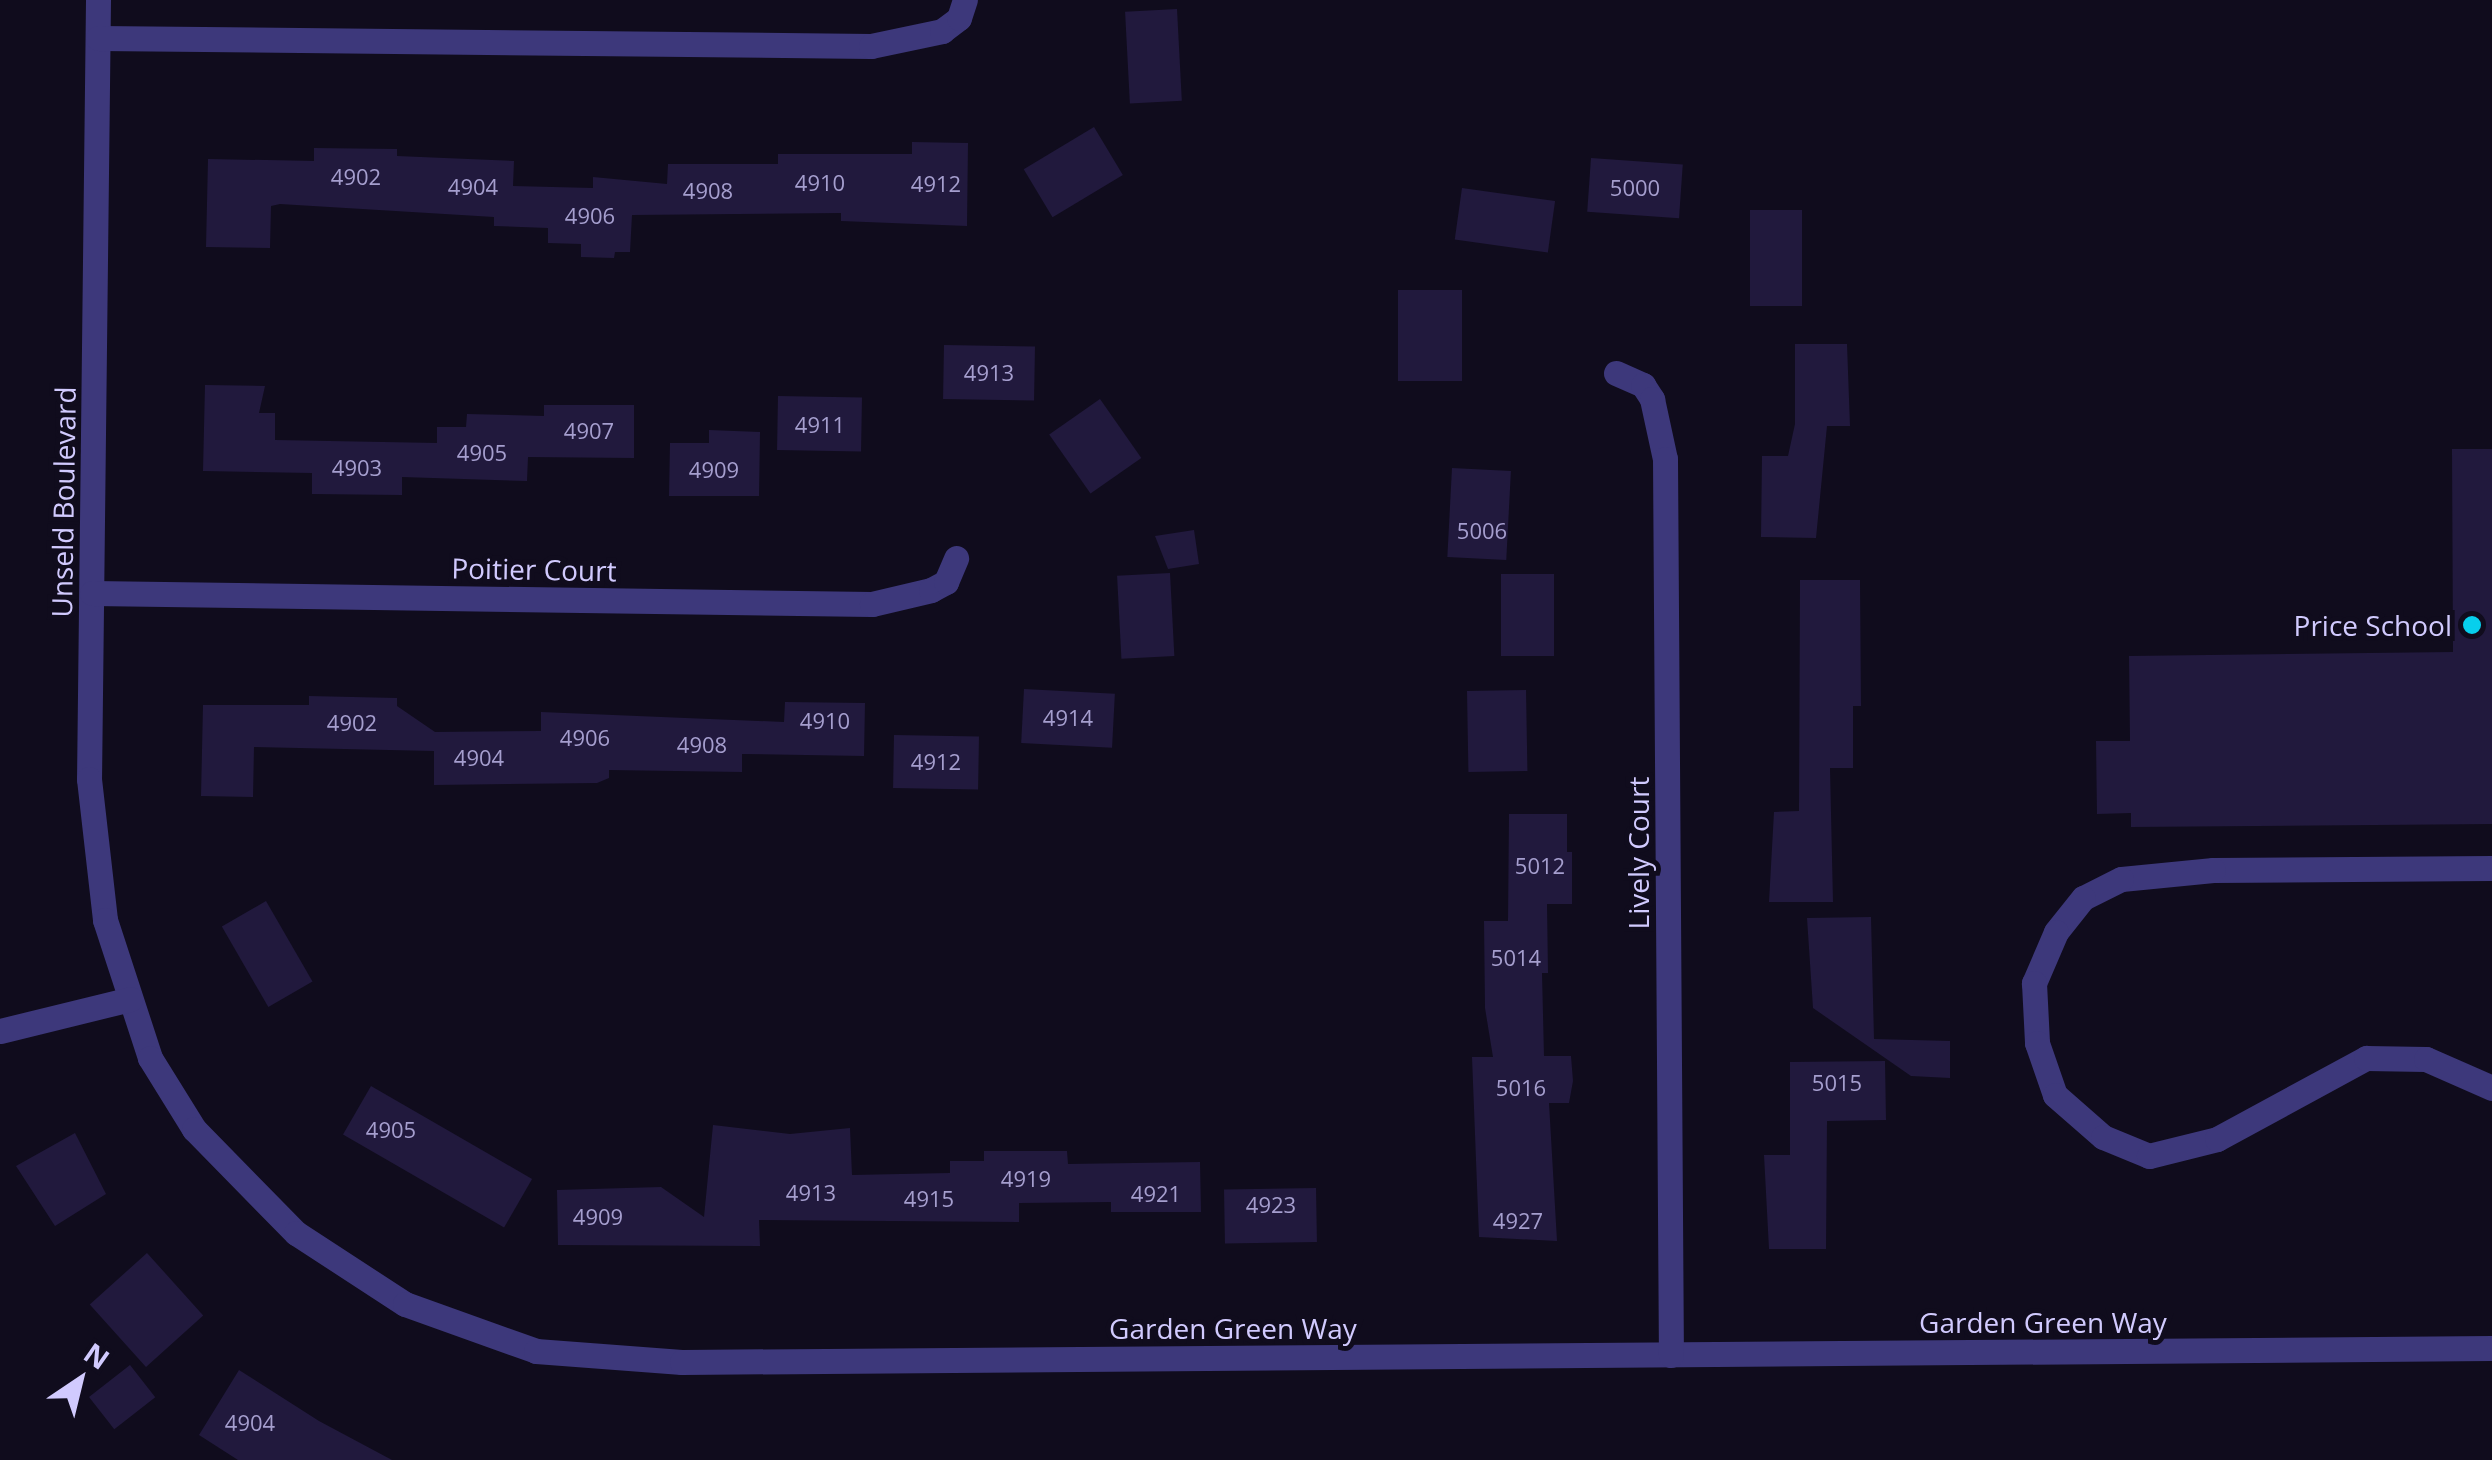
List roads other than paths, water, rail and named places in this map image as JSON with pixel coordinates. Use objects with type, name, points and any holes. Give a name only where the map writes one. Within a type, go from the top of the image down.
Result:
[{"type":"street","name":"Unseld Boulevard","points":[[98,0],[92,593],[94,850],[105,920],[130,999]]},
{"type":"street","points":[[98,38],[871,46],[942,31],[959,18],[965,0]]},
{"type":"street","name":"Lively Court","points":[[1616,372],[1643,385],[1652,399],[1665,459],[1671,1355]]},
{"type":"street","name":"Poitier Court","points":[[92,593],[872,604],[931,590],[946,582],[956,558]]},
{"type":"street","points":[[2492,868],[2213,870],[2121,879],[2083,898],[2056,932],[2034,983],[2037,1043],[2056,1095],[2103,1137],[2150,1156],[2217,1139],[2366,1058],[2426,1059],[2492,1088]]},
{"type":"street","points":[[0,1032],[130,999]]},
{"type":"street","name":"Garden Green Way","points":[[130,999],[150,1058],[194,1129],[296,1233],[405,1304],[536,1352],[682,1362],[2492,1348]]},
{"type":"place","name":"Price School","points":[[2472,625]]}]
